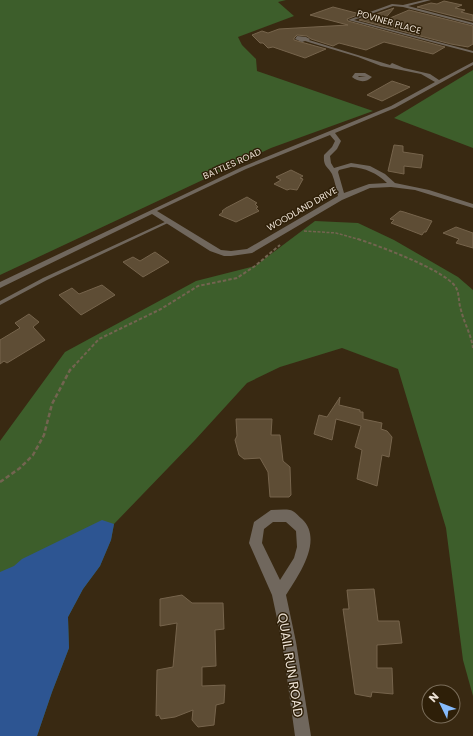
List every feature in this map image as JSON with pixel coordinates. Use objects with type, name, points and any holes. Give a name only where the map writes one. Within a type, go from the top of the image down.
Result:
[{"type":"street","points":[[393,5],[411,0]]},
{"type":"street","points":[[403,6],[429,0]]},
{"type":"street","name":"POVINER PLACE","points":[[473,24],[403,6],[393,5],[348,21],[473,52]]},
{"type":"street","points":[[307,40],[360,56],[385,61],[411,76]]},
{"type":"street","points":[[360,56],[384,66],[415,71],[430,76],[439,83]]},
{"type":"street","name":"BATTLES ROAD","points":[[0,284],[152,211],[276,154],[393,107],[473,63]]},
{"type":"street","points":[[378,68],[384,66]]},
{"type":"street","points":[[366,75],[372,72]]},
{"type":"street","points":[[423,81],[439,83]]},
{"type":"street","points":[[331,132],[338,141],[335,148],[326,155],[326,158],[328,165],[335,172],[342,198]]},
{"type":"street","points":[[335,172],[336,169],[341,166],[354,165],[383,175],[394,186]]},
{"type":"street","name":"WOODLAND DRIVE","points":[[152,211],[214,251],[225,254],[236,254],[249,251],[342,198],[370,186],[394,186],[414,189],[473,206]]},
{"type":"street","name":"QUAIL RUN ROAD","points":[[279,594],[299,562],[304,547],[302,528],[289,516],[270,516],[258,526],[255,543],[279,594],[289,642],[303,736]]},
{"type":"lane","points":[[0,303],[52,276],[168,222]]},
{"type":"path","points":[[298,232],[317,231],[332,233],[385,248],[419,263],[448,280],[458,290],[460,308],[472,339],[473,348]]},
{"type":"path","points":[[0,482],[20,468],[33,455],[44,435],[52,404],[58,391],[70,370],[99,339],[161,309],[198,286],[237,278],[255,266],[285,240]]},
{"type":"green space","points":[[0,0],[286,0],[278,2],[294,16],[238,37],[242,45],[256,59],[257,71],[373,111],[271,148],[0,275]]},
{"type":"green space","points":[[473,70],[473,148],[394,118]]},
{"type":"green space","points":[[315,221],[358,223],[394,240],[458,277],[473,290],[473,696],[463,660],[446,528],[398,369],[342,348],[280,367],[247,383],[195,440],[114,524],[111,540],[100,566],[83,589],[68,617],[69,648],[37,736],[0,736],[0,441],[65,352],[196,281],[255,266]]},
{"type":"water","points":[[102,520],[114,524],[111,540],[100,566],[83,589],[68,617],[69,648],[37,736],[0,736],[0,572],[14,566],[22,559]]},
{"type":"building","points":[[444,1],[462,5],[455,8],[465,10],[461,12],[473,15],[473,21],[417,7],[431,3],[437,4]]},
{"type":"building","points":[[333,7],[360,14],[347,19],[348,21],[445,47],[433,54],[384,42],[366,50],[339,43],[333,46],[311,39],[307,36],[297,35],[294,40],[326,49],[305,58],[273,47],[268,48],[252,35],[262,31],[268,33],[279,29],[348,25],[310,15]]},
{"type":"building","points":[[394,8],[383,21],[409,10],[473,26],[473,44],[468,47],[451,44],[359,20]]},
{"type":"building","points":[[392,81],[410,87],[382,101],[367,95]]},
{"type":"building","points":[[394,145],[403,146],[403,152],[423,155],[421,168],[404,166],[404,174],[388,171]]},
{"type":"building","points":[[291,170],[303,176],[300,178],[303,179],[297,190],[287,190],[274,184],[281,180],[276,177]]},
{"type":"building","points":[[247,197],[257,203],[255,204],[258,207],[256,208],[259,211],[236,222],[219,215],[226,208]]},
{"type":"building","points":[[400,211],[432,221],[426,232],[422,235],[391,223],[394,220],[390,219]]},
{"type":"building","points":[[456,227],[473,233],[473,248],[456,243],[459,239],[443,233]]},
{"type":"building","points":[[155,252],[169,262],[143,277],[123,262],[133,257],[140,261]]},
{"type":"building","points":[[102,285],[115,295],[81,315],[59,295],[72,288],[79,294]]},
{"type":"building","points":[[29,314],[39,322],[33,327],[45,340],[7,363],[4,361],[0,364],[0,340],[20,328],[15,323]]},
{"type":"building","points":[[340,397],[339,405],[360,410],[360,412],[363,412],[363,419],[382,423],[381,429],[387,431],[392,437],[389,457],[382,455],[377,486],[357,479],[362,450],[355,447],[361,426],[336,419],[332,440],[314,434],[319,415],[327,417]]},
{"type":"building","points":[[236,419],[272,419],[271,435],[280,435],[283,461],[290,467],[291,495],[289,497],[270,497],[268,472],[260,458],[244,459],[239,455],[235,440],[237,436]]},
{"type":"building","points":[[374,589],[378,621],[399,621],[402,643],[377,645],[377,668],[392,668],[393,694],[372,692],[371,697],[355,694],[343,609],[349,609],[347,590]]},
{"type":"building","points":[[182,595],[192,603],[223,603],[224,629],[215,630],[216,666],[202,667],[202,686],[225,685],[224,703],[216,705],[214,725],[198,727],[192,720],[193,710],[175,717],[161,719],[159,715],[156,716],[157,670],[173,667],[177,623],[160,626],[160,599]]}]
